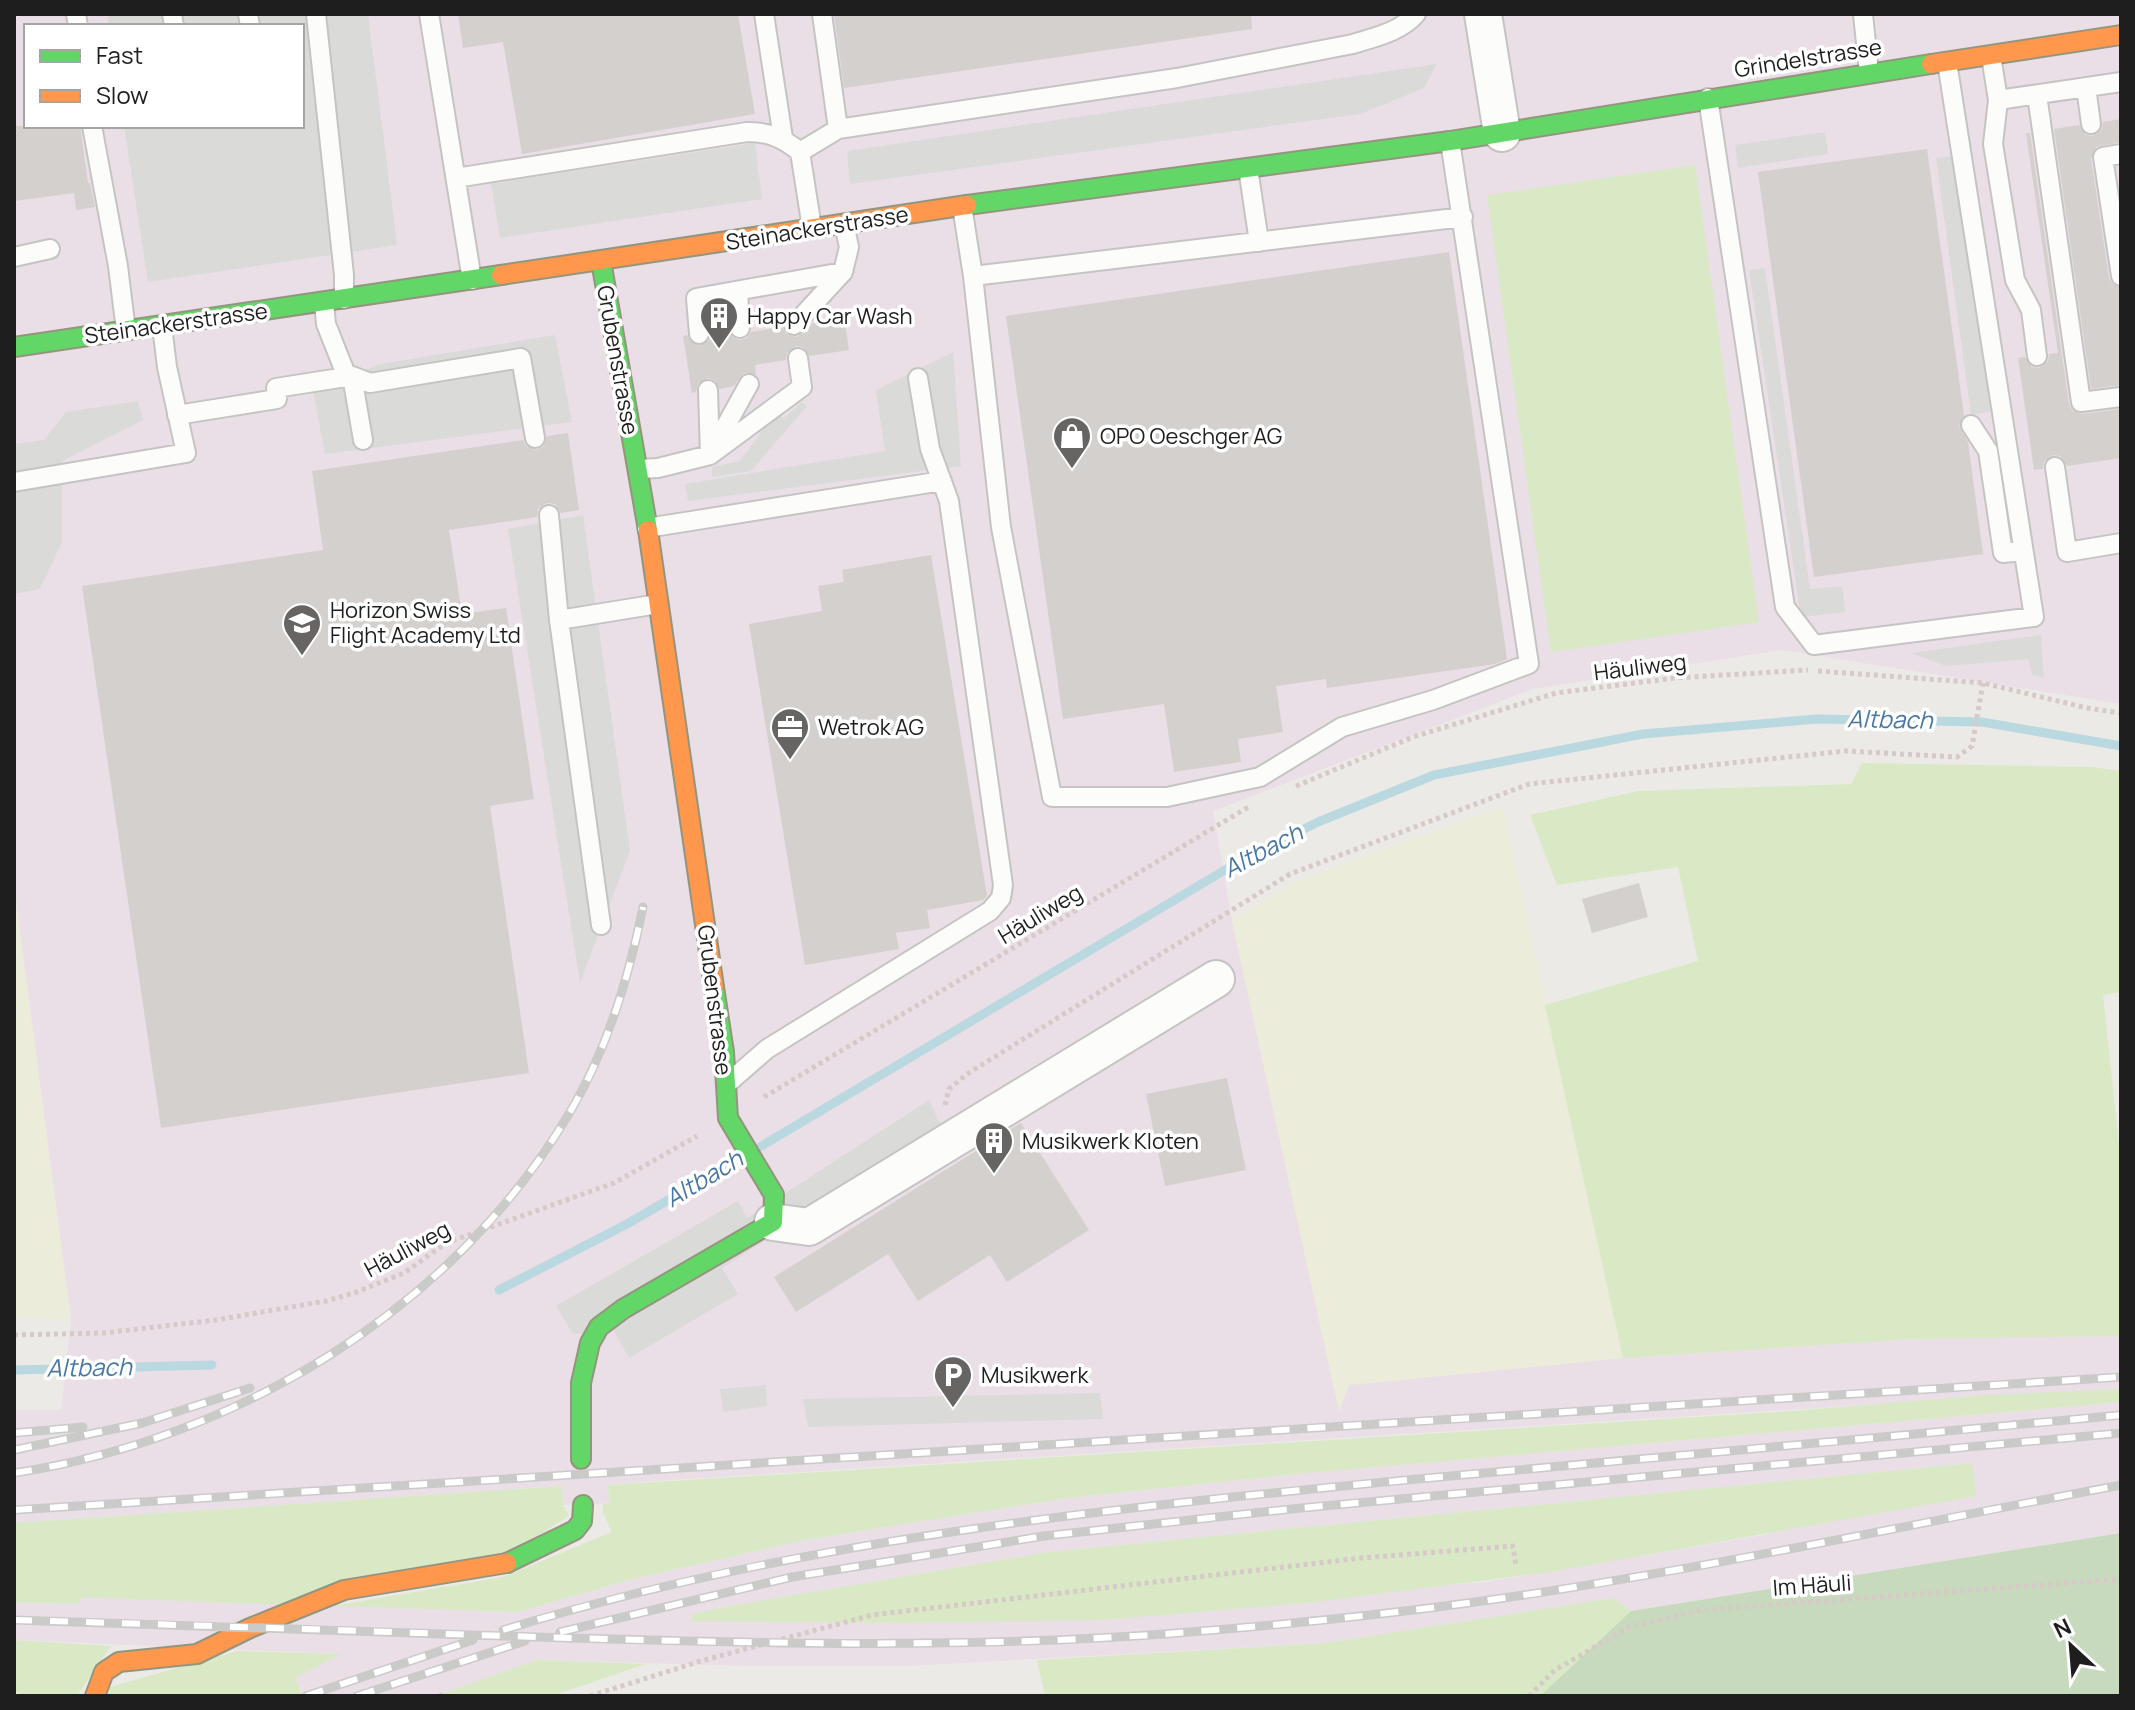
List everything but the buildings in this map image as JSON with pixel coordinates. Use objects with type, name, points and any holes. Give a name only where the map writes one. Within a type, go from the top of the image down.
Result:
[{"type":"street","points":[[1483,14],[1502,133]]},
{"type":"street","name":"Grindelstrasse","points":[[1502,133],[2121,35]]},
{"type":"street","name":"Steinackerstrasse","points":[[14,347],[962,206],[1502,133]]},
{"type":"street","name":"Grubenstrasse","points":[[601,261],[647,528],[732,1124],[774,1195],[773,1222]]},
{"type":"street","points":[[581,1459],[581,1383],[590,1343],[599,1327],[623,1309],[773,1222],[809,1227],[1216,979]]},
{"type":"street","points":[[95,1696],[104,1672],[119,1662],[197,1654],[278,1616],[344,1590],[515,1560],[575,1530],[582,1521],[583,1505]]},
{"type":"lane","points":[[316,14],[344,299]]},
{"type":"lane","points":[[429,14],[472,280]]},
{"type":"lane","points":[[764,14],[783,138]]},
{"type":"lane","points":[[822,14],[838,129]]},
{"type":"lane","points":[[800,152],[838,129],[1177,78],[1353,44],[1403,25],[1416,14]]},
{"type":"lane","points":[[1863,14],[1869,73]]},
{"type":"lane","points":[[1991,56],[1998,100],[1993,144],[2015,280],[2031,310],[2037,356]]},
{"type":"lane","points":[[1708,98],[1785,607],[1814,645],[2034,617],[1947,62]]},
{"type":"lane","points":[[1998,100],[2121,82]]},
{"type":"lane","points":[[2086,87],[2095,127],[2112,156],[2121,276]]},
{"type":"lane","points":[[2037,95],[2081,402],[2121,397]]},
{"type":"lane","points":[[92,128],[118,266],[126,331]]},
{"type":"lane","points":[[456,178],[762,132],[783,138],[800,152],[812,229]]},
{"type":"lane","points":[[962,206],[973,276],[1001,527],[1052,797],[1167,797],[1260,777],[1342,727],[1433,700],[1529,664],[1450,141]]},
{"type":"lane","points":[[1248,168],[1259,242]]},
{"type":"lane","points":[[973,276],[1463,217]]},
{"type":"lane","points":[[794,325],[843,272],[849,247],[844,224]]},
{"type":"lane","points":[[14,257],[50,249]]},
{"type":"lane","points":[[699,334],[696,298],[843,272]]},
{"type":"lane","points":[[738,291],[740,328]]},
{"type":"lane","points":[[324,302],[326,324],[350,376],[363,440]]},
{"type":"lane","points":[[14,482],[186,453],[162,326]]},
{"type":"lane","points":[[177,415],[277,399],[276,388],[350,376],[370,383],[521,358],[535,438]]},
{"type":"lane","points":[[638,469],[658,468],[710,455],[802,387],[798,358]]},
{"type":"lane","points":[[726,1085],[767,1049],[990,911],[1001,898],[1003,885],[949,501],[930,449],[918,378]]},
{"type":"lane","points":[[710,455],[749,384]]},
{"type":"lane","points":[[708,390],[710,455]]},
{"type":"lane","points":[[1971,425],[1988,451],[2003,553],[2023,551]]},
{"type":"lane","points":[[2055,467],[2067,552],[2121,543]]},
{"type":"lane","points":[[647,528],[942,481]]},
{"type":"lane","points":[[549,515],[559,620],[601,925]]},
{"type":"lane","points":[[559,620],[658,604]]},
{"type":"path","name":"Häuliweg","points":[[1283,792],[1413,737],[1556,693],[1674,678],[1802,670],[1983,683],[2121,713]]},
{"type":"path","points":[[955,1138],[943,1114],[949,1089],[967,1074],[1290,874],[1529,784],[1846,751],[1957,757],[1972,746],[1983,683]]},
{"type":"path","name":"Häuliweg","points":[[14,1335],[103,1333],[216,1320],[326,1301],[404,1273],[446,1243],[614,1183],[732,1124],[906,1014],[1254,804]]},
{"type":"path","points":[[590,1696],[701,1661],[872,1615],[1361,1558],[1513,1546],[1516,1566]]},
{"type":"path","name":"Im Häuli","points":[[1529,1696],[1555,1670],[1629,1627],[1702,1610],[2121,1579]]},
{"type":"shaded area","points":[[14,14],[2121,14],[2121,704],[1782,650],[1533,689],[1213,811],[1232,921],[1339,1410],[1349,1385],[1623,1358],[1912,1339],[2121,1336],[2121,1389],[658,1481],[608,1485],[609,1503],[583,1505],[563,1505],[561,1486],[14,1523],[14,1410],[61,1410],[71,1320],[14,887]]},
{"type":"shaded area","points":[[107,14],[368,14],[397,245],[148,282],[124,128],[304,128],[304,24],[109,24]]},
{"type":"shaded area","points":[[1437,64],[1424,88],[1360,114],[850,184],[847,151]]},
{"type":"shaded area","points":[[1825,132],[1828,154],[1738,168],[1735,145]]},
{"type":"shaded area","points":[[755,143],[762,199],[500,238],[491,184]]},
{"type":"shaded area","points":[[1954,156],[1992,411],[1971,415],[1936,158]]},
{"type":"shaded area","points":[[1765,268],[1810,589],[1842,586],[1845,612],[1801,617],[1749,270]]},
{"type":"shaded area","points":[[555,335],[572,422],[325,454],[313,391],[381,364]]},
{"type":"shaded area","points":[[953,352],[961,466],[688,501],[685,484],[885,451],[876,390]]},
{"type":"shaded area","points":[[138,401],[143,420],[62,461],[62,542],[40,589],[14,594],[14,444],[44,440],[66,412]]},
{"type":"shaded area","points":[[802,402],[807,406],[751,471],[712,477],[712,467],[740,461],[774,415],[784,418]]},
{"type":"shaded area","points":[[583,515],[630,851],[580,983],[508,529]]},
{"type":"shaded area","points":[[2041,635],[2044,677],[2032,675],[2028,659],[1946,666],[1911,653]]},
{"type":"shaded area","points":[[929,1100],[942,1128],[722,1268],[738,1294],[629,1358],[614,1331],[573,1334],[556,1306],[738,1201],[747,1218]]},
{"type":"shaded area","points":[[766,1385],[767,1406],[723,1412],[720,1389]]},
{"type":"shaded area","name":"Musikwerk","points":[[1100,1393],[1103,1419],[808,1427],[803,1399]]},
{"type":"shaded area","points":[[2121,1402],[2121,1533],[1631,1611],[1613,1598],[1326,1643],[908,1666],[751,1666],[537,1660],[436,1696],[302,1696],[295,1678],[340,1654],[14,1640],[14,1603],[77,1604],[82,1597],[518,1612],[636,1578],[805,1540],[1067,1498],[1296,1474]],"holes":[[[1972,1463],[1764,1535],[1486,1582],[903,1623],[691,1621],[692,1614],[724,1607],[1048,1552]]]},
{"type":"green space","points":[[1695,165],[1759,622],[1551,652],[1487,195]]},
{"type":"green space","points":[[1862,763],[2092,767],[2121,771],[2121,992],[2103,995],[2121,1163],[2121,1336],[1912,1339],[1623,1358],[1545,1005],[1698,961],[1678,867],[1557,885],[1530,815],[1638,791],[1851,784]]},
{"type":"green space","points":[[1503,806],[1623,1358],[1349,1385],[1339,1412],[1232,921],[1296,881]]},
{"type":"green space","points":[[14,887],[71,1320],[14,1317]]},
{"type":"green space","points":[[2121,1389],[2121,1402],[1296,1474],[1067,1498],[805,1540],[636,1578],[518,1612],[332,1606],[503,1577],[612,1532],[603,1513],[603,1504],[609,1503],[608,1485],[1792,1411],[1988,1395]]},
{"type":"green space","points":[[1972,1463],[1976,1496],[1550,1572],[1315,1602],[1102,1620],[903,1623],[690,1621],[692,1614],[724,1607],[1048,1552]]},
{"type":"green space","points":[[562,1486],[563,1505],[569,1516],[513,1551],[284,1605],[82,1597],[78,1604],[14,1603],[14,1523]]},
{"type":"green space","points":[[2121,1533],[2121,1696],[1540,1696],[1631,1611]]},
{"type":"green space","points":[[1613,1598],[1631,1611],[1540,1696],[1045,1696],[1037,1660],[1326,1643]]},
{"type":"green space","points":[[14,1640],[111,1646],[77,1696],[27,1696],[14,1692]]},
{"type":"green space","points":[[237,1651],[342,1654],[295,1678],[302,1696],[109,1696],[110,1687]]},
{"type":"green space","points":[[537,1660],[646,1664],[552,1696],[436,1696]]},
{"type":"waterway","name":"Altbach","points":[[760,1147],[1230,867],[1318,822],[1434,775],[1643,734],[1817,719],[1982,722],[2121,746]]},
{"type":"waterway","name":"Altbach","points":[[499,1290],[627,1224],[741,1158]]},
{"type":"waterway","name":"Altbach","points":[[14,1370],[212,1365]]},
{"type":"railway","points":[[14,1473],[97,1456],[179,1430],[257,1396],[332,1354],[402,1304],[466,1247],[522,1183],[583,1088],[615,1012],[643,907]]},
{"type":"railway","points":[[14,1510],[2121,1377]]},
{"type":"railway","points":[[14,1450],[142,1423],[250,1388]]},
{"type":"railway","points":[[503,1630],[728,1572],[956,1531],[1186,1502],[2121,1415]]},
{"type":"railway","points":[[14,1433],[83,1427]]},
{"type":"railway","points":[[560,1632],[792,1577],[1044,1536],[1291,1509],[2121,1433]]},
{"type":"railway","points":[[14,1620],[771,1643],[1086,1639],[1344,1618],[1524,1595],[1748,1557],[2121,1485]]},
{"type":"railway","points":[[306,1696],[473,1640]]},
{"type":"railway","points":[[357,1696],[525,1641]]},
{"type":"traffic: fast","points":[[967,205],[1450,141],[1931,64]]},
{"type":"traffic: fast","points":[[601,261],[648,530]]},
{"type":"traffic: fast","points":[[14,347],[501,275]]},
{"type":"traffic: fast","points":[[581,1459],[581,1383],[590,1343],[599,1327],[623,1309],[773,1222],[774,1195],[728,1118],[724,1052],[714,987]]},
{"type":"traffic: fast","points":[[507,1563],[575,1530],[582,1521],[583,1505]]},
{"type":"traffic: slow","points":[[1931,64],[2121,35]]},
{"type":"traffic: slow","points":[[501,275],[967,205]]},
{"type":"traffic: slow","points":[[648,530],[714,987]]},
{"type":"traffic: slow","points":[[95,1696],[104,1672],[119,1662],[197,1654],[250,1628],[344,1590],[507,1563]]},
{"type":"place","name":"Happy Car Wash","points":[[719,350]]},
{"type":"place","name":"OPO Oeschger AG","points":[[1072,470]]},
{"type":"place","name":"Horizon Swiss Flight Academy Ltd","points":[[302,657]]},
{"type":"place","name":"Wetrok AG","points":[[790,761]]},
{"type":"place","name":"Musikwerk Kloten","points":[[994,1175]]},
{"type":"place","name":"Musikwerk","points":[[953,1409]]}]
